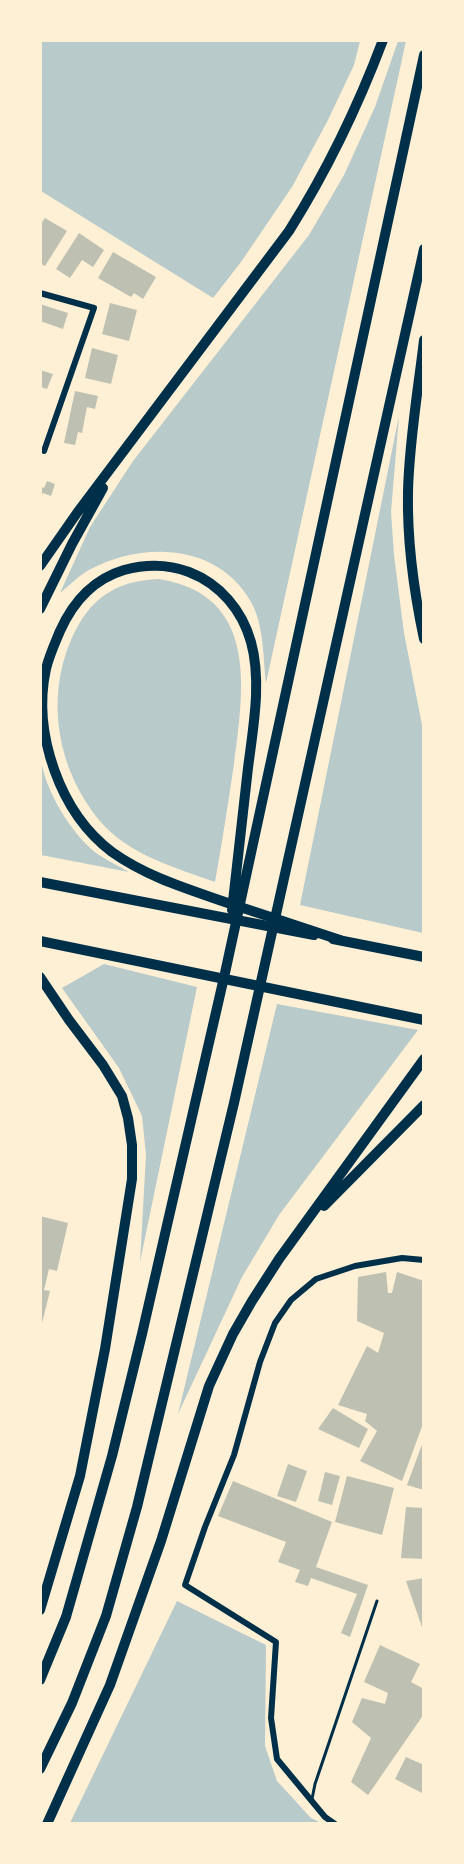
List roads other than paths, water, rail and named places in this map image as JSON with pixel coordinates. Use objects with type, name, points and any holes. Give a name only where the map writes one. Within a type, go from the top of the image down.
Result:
[{"type":"main road","points":[[40,566],[288,231],[320,182],[367,83],[383,40]]},
{"type":"main road","points":[[40,1680],[66,1617],[112,1456],[198,1096],[423,55]]},
{"type":"main road","points":[[40,1769],[72,1703],[106,1616],[137,1507],[234,1103],[423,249]]},
{"type":"main road","points":[[423,340],[408,493],[413,577],[423,639]]},
{"type":"main road","points":[[40,609],[72,544],[138,432]]},
{"type":"main road","points":[[225,973],[246,785],[256,688],[251,642],[243,621],[231,602],[200,576],[181,569],[159,565],[137,566],[115,573],[97,583],[77,600],[53,646],[46,670],[42,702],[50,754],[60,784],[90,831],[110,850],[135,867],[195,891],[340,940]]},
{"type":"main road","points":[[40,882],[423,957]]},
{"type":"main road","points":[[40,941],[423,1020]]},
{"type":"main road","points":[[40,977],[119,1090],[129,1118],[132,1145],[132,1179],[122,1249],[80,1476],[40,1610]]},
{"type":"main road","points":[[47,1824],[110,1685],[154,1562],[209,1386],[233,1334],[252,1300],[300,1230],[423,1059]]},
{"type":"main road","points":[[300,1230],[423,1105]]},
{"type":"street","points":[[40,293],[94,308],[44,451]]},
{"type":"street","points":[[335,1824],[325,1817],[277,1759],[272,1718],[276,1642],[185,1585],[234,1455],[260,1362],[274,1323],[291,1300],[316,1280],[355,1266],[402,1258],[423,1260]]},
{"type":"lane","points":[[312,1800],[315,1784],[377,1601]]}]
